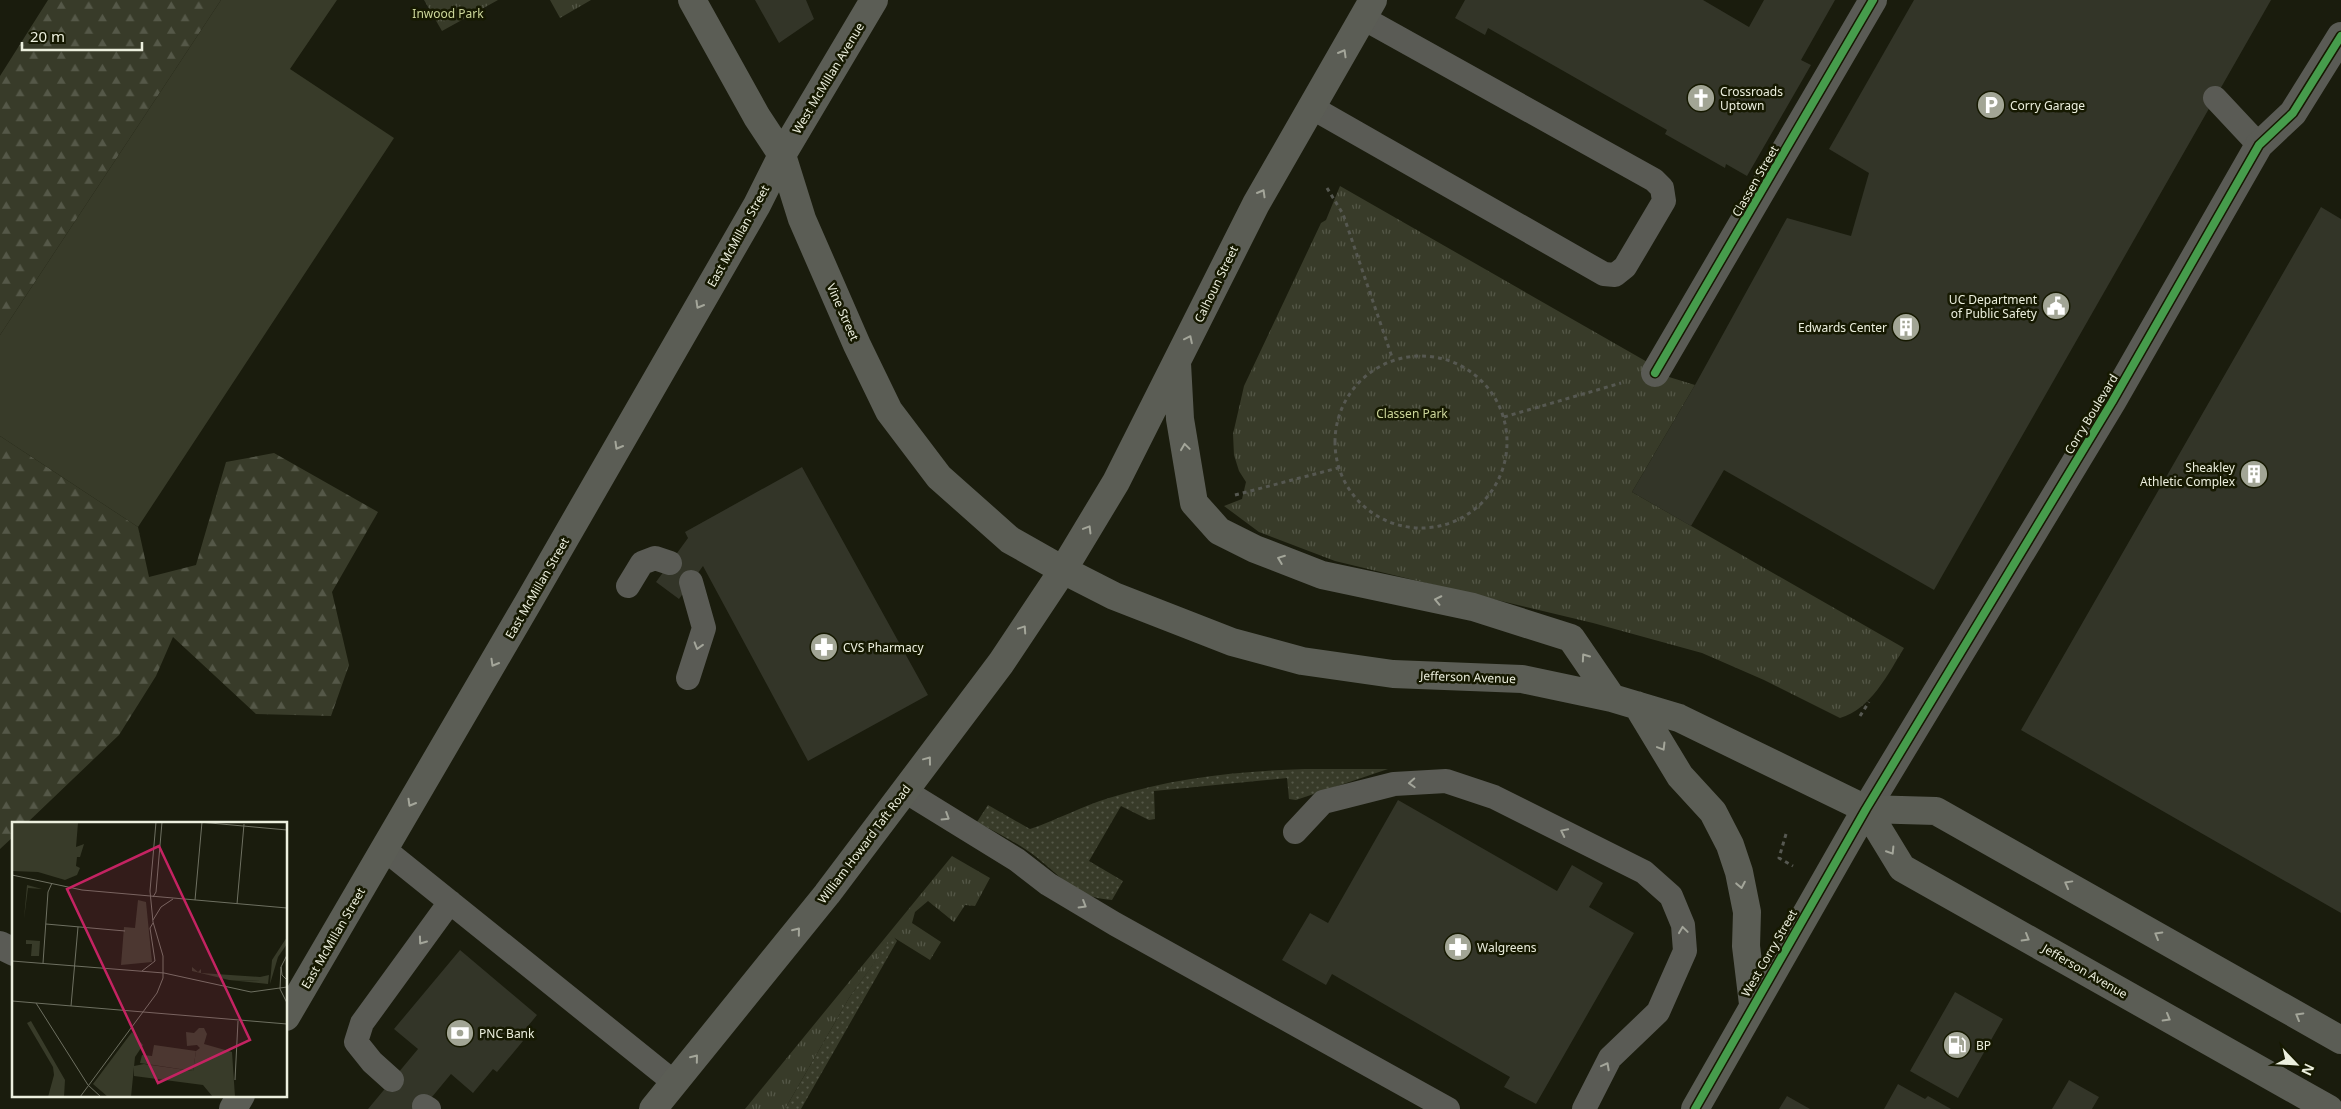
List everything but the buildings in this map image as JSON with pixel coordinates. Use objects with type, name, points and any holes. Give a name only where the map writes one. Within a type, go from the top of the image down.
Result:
[{"type":"main road","name":"Vine Street","points":[[692,0],[757,117],[782,155],[802,219],[857,345],[889,411],[939,477],[1010,540],[1063,570]]},
{"type":"main road","name":"West McMillan Avenue","points":[[782,155],[874,0]]},
{"type":"main road","name":"Calhoun Street","points":[[1063,570],[1116,482],[1256,204],[1368,9]]},
{"type":"main road","name":"East McMillan Street","points":[[288,1014],[757,205],[782,155]]},
{"type":"main road","points":[[1177,362],[1180,419],[1194,503],[1219,531],[1255,549],[1322,575],[1473,607],[1571,638],[1624,701],[1680,776],[1713,812],[1730,845],[1739,872],[1747,912],[1746,946],[1753,1004]]},
{"type":"main road","name":"Jefferson Avenue","points":[[1063,570],[1114,596],[1232,642],[1302,661],[1393,674],[1522,679],[1624,701],[1679,718],[1866,809],[1936,811],[2341,1040]]},
{"type":"main road","name":"William Howard Taft Road","points":[[654,1109],[828,894],[1001,663],[1063,570]]},
{"type":"main road","name":"Jefferson Avenue","points":[[1866,809],[1902,868],[2328,1109]]},
{"type":"main road","name":"West Corry Street","points":[[1695,1109],[1753,1004],[1866,809]]},
{"type":"main road","points":[[233,1109],[240,1096]]},
{"type":"street","name":"Classen Street","points":[[1655,373],[1873,0]]},
{"type":"street","name":"Corry Boulevard","points":[[1866,809],[2112,402],[2259,145],[2293,113],[2341,36]]},
{"type":"street","points":[[0,944],[12,951]]},
{"type":"lane","points":[[1311,107],[1604,274],[1615,275],[1625,267],[1664,201],[1662,188],[1654,180],[1368,9]]},
{"type":"lane","points":[[2215,98],[2259,145]]},
{"type":"lane","points":[[628,586],[642,563],[655,558],[670,563]]},
{"type":"lane","points":[[688,678],[704,628],[691,582]]},
{"type":"lane","points":[[1294,832],[1323,802],[1394,784],[1446,781],[1494,797],[1644,872],[1671,896],[1683,925],[1685,951],[1658,1012],[1610,1058],[1584,1109]]},
{"type":"lane","points":[[905,791],[1017,860],[1048,884],[1115,924],[1448,1109]]},
{"type":"lane","points":[[384,849],[674,1083]]},
{"type":"lane","points":[[392,1080],[372,1062],[356,1042],[362,1023],[450,902]]},
{"type":"path","points":[[1327,188],[1343,214],[1392,360]]},
{"type":"path","points":[[1420,355],[1448,359],[1472,372],[1492,392],[1504,417],[1507,440],[1506,455],[1496,485],[1478,507],[1454,522],[1426,529],[1398,526],[1389,522],[1372,514],[1351,494],[1338,468],[1334,442],[1339,415],[1350,392],[1369,372],[1392,360],[1420,355]]},
{"type":"path","points":[[1504,417],[1655,373]]},
{"type":"path","points":[[1229,496],[1338,468]]},
{"type":"path","points":[[1860,716],[1869,702]]},
{"type":"path","points":[[1786,834],[1779,858],[1795,868]]},
{"type":"green space","points":[[48,0],[221,0],[0,335],[0,76]]},
{"type":"green space","points":[[221,0],[337,0],[290,69],[394,138],[138,527],[0,436],[0,335]]},
{"type":"green space","name":"Inwood Park","points":[[424,0],[498,0],[442,31]]},
{"type":"green space","points":[[550,0],[591,0],[560,18]]},
{"type":"green space","name":"Classen Park","points":[[1340,186],[1656,367],[1656,373],[1695,385],[1632,492],[1904,648],[1870,699],[1861,707],[1840,718],[1764,680],[1702,653],[1593,623],[1335,561],[1259,532],[1224,506],[1242,499],[1246,482],[1239,471],[1234,455],[1233,434],[1244,386],[1321,223],[1326,220]]},
{"type":"green space","points":[[0,436],[138,527],[149,577],[196,565],[226,462],[274,453],[378,512],[332,592],[349,665],[331,716],[256,714],[173,637],[156,676],[119,735],[28,822],[12,822],[12,838],[0,849]]},
{"type":"green space","points":[[1305,769],[1388,769],[1296,800],[1289,799],[1287,778],[1154,791],[1155,819],[1149,820],[1121,806],[1089,861],[1123,881],[1112,900],[1088,895],[1077,890],[1025,849],[977,822],[988,805],[1030,829],[1099,801],[1157,785],[1230,774]]},
{"type":"green space","points":[[952,856],[990,878],[975,906],[965,905],[954,922],[928,901],[915,912],[912,923],[941,942],[930,960],[893,937],[849,998],[785,1109],[745,1109]]},
{"type":"green space","points":[[893,936],[897,941],[801,1109],[785,1109],[849,998]]},
{"type":"cycle path","points":[[1655,373],[1873,0]]},
{"type":"cycle path","points":[[1695,1109],[1866,809],[2112,402],[2259,145],[2293,113],[2341,36]]},
{"type":"place","name":"Crossroads Uptown","points":[[1701,98]]},
{"type":"place","name":"Corry Garage","points":[[1991,105]]},
{"type":"place","name":"UC Department of Public Safety","points":[[2056,306]]},
{"type":"place","name":"Edwards Center","points":[[1906,327]]},
{"type":"place","name":"Sheakley Athletic Complex","points":[[2254,474]]},
{"type":"place","name":"CVS Pharmacy","points":[[824,647]]},
{"type":"place","name":"Walgreens","points":[[1458,947]]},
{"type":"place","name":"PNC Bank","points":[[460,1033]]},
{"type":"place","name":"BP","points":[[1957,1045]]}]
